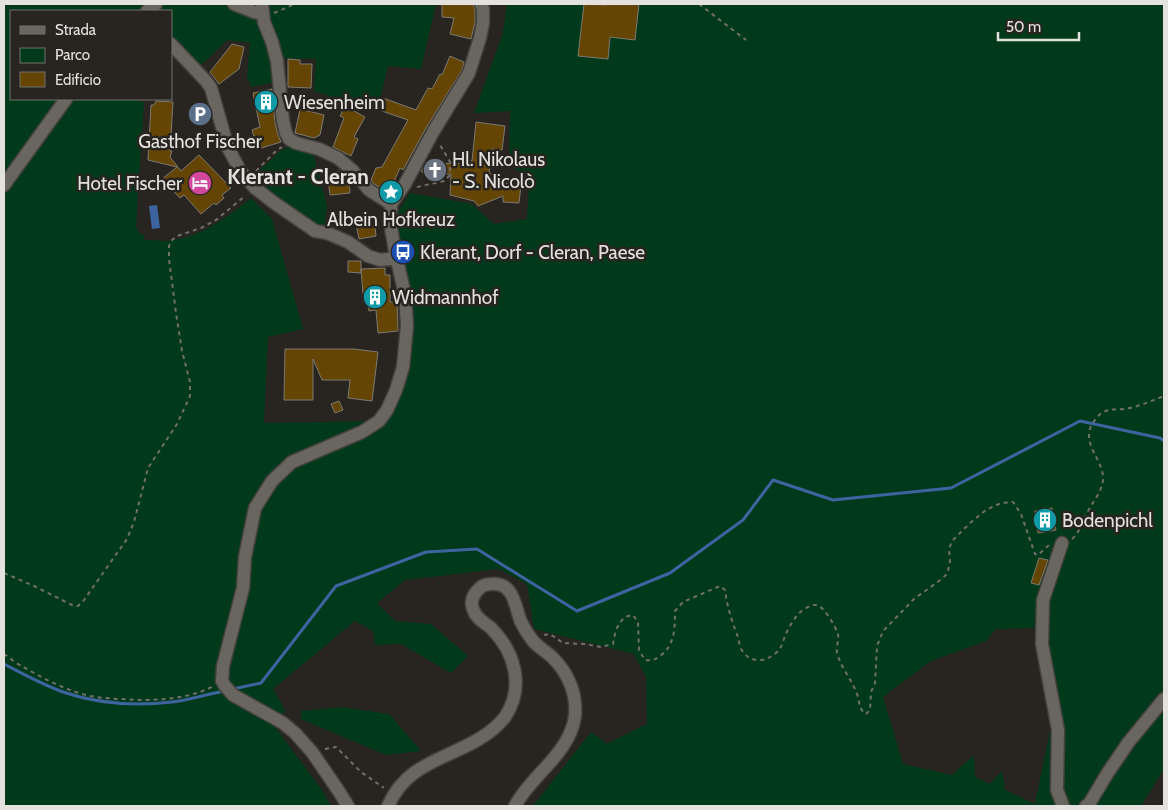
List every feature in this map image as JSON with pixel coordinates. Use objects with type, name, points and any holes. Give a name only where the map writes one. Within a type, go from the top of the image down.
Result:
[{"type":"street","points":[[234,4],[254,12],[263,9],[264,22],[277,61],[283,121],[286,133],[292,142],[319,149],[338,158],[353,171],[369,190],[391,204]]},
{"type":"street","points":[[348,806],[312,752],[295,733],[283,723],[227,687],[223,666],[243,588],[245,557],[255,508],[272,481],[292,462],[362,432],[379,421],[387,410],[396,390],[403,367],[407,326],[405,295],[391,228],[391,204],[405,184],[469,73],[483,23],[481,4]]},
{"type":"street","points":[[172,45],[206,80],[211,88],[228,148],[241,172],[251,183],[273,202],[315,231],[333,235],[348,242],[368,256],[380,260],[396,258]]},
{"type":"street","points":[[4,185],[65,100]]},
{"type":"street","points":[[1062,543],[1043,600],[1042,644],[1058,730],[1057,790],[1063,806]]},
{"type":"street","points":[[388,806],[393,794],[405,780],[420,768],[492,731],[504,718],[512,703],[516,672],[510,655],[503,642],[490,628],[478,619],[473,609],[472,601],[480,587],[495,583],[504,586],[510,591],[522,623],[534,641],[565,672],[572,687],[575,702],[574,718],[569,736],[558,753],[530,783],[515,806]]},
{"type":"street","points":[[1086,806],[1128,743],[1164,699]]},
{"type":"path","points":[[263,9],[278,12],[295,4]]},
{"type":"path","points":[[699,4],[746,40]]},
{"type":"path","points":[[405,184],[415,188],[444,181],[450,175],[450,162],[434,132]]},
{"type":"path","points":[[4,573],[78,606],[127,539],[134,522],[148,468],[177,424],[190,396],[190,382],[182,351],[176,313],[169,246],[177,236],[201,228],[216,220],[251,183],[276,151],[292,142]]},
{"type":"path","points":[[534,641],[540,635],[550,634],[563,643],[601,647],[613,644],[614,634],[621,620],[628,615],[633,615],[638,622],[639,650],[645,660],[650,661],[668,650],[675,629],[675,611],[683,602],[720,586],[725,590],[730,616],[742,652],[750,658],[763,660],[780,649],[786,635],[803,609],[817,605],[830,618],[838,635],[837,652],[858,694],[860,707],[866,714],[870,710],[871,692],[875,683],[877,646],[883,631],[914,599],[947,574],[950,563],[949,549],[952,541],[986,510],[1001,503],[1013,502],[1021,514],[1035,554],[1038,555],[1048,545],[1067,543],[1076,536],[1083,524],[1097,498],[1104,479],[1090,440],[1090,429],[1096,419],[1101,413],[1110,409],[1124,409],[1164,396]]},
{"type":"path","points":[[4,654],[19,665],[55,683],[77,692],[103,698],[168,699],[203,690],[227,687]]},
{"type":"path","points":[[312,752],[336,747],[361,772],[393,794]]},
{"type":"green space","points":[[4,4],[436,4],[421,69],[388,66],[377,111],[314,91],[316,59],[273,58],[275,82],[251,87],[247,77],[250,43],[227,40],[198,68],[172,41],[172,10],[10,10],[10,100],[138,100],[144,103],[136,225],[139,232],[145,236],[144,240],[164,241],[200,232],[211,227],[251,198],[272,219],[303,329],[268,337],[264,423],[379,421],[403,367],[395,217],[410,193],[472,204],[494,224],[527,219],[529,184],[509,161],[510,111],[474,113],[503,33],[507,4],[1164,4],[1164,769],[1141,806],[533,806],[591,732],[607,744],[647,724],[646,677],[634,654],[534,629],[527,584],[499,569],[405,580],[377,603],[395,621],[431,624],[468,656],[451,673],[401,644],[375,645],[373,631],[355,621],[273,689],[285,710],[275,727],[322,790],[331,806],[4,806]],"holes":[[[1041,628],[1053,717],[1035,804],[1005,790],[1002,771],[990,784],[975,777],[974,755],[952,775],[903,764],[883,697],[931,661],[986,641],[996,629]]]},
{"type":"green space","points":[[290,146],[313,153],[327,206],[324,228],[295,213],[251,178],[280,151]]},
{"type":"green space","points":[[343,707],[389,714],[421,751],[386,755],[301,719],[301,711]]},
{"type":"water","points":[[157,205],[160,228],[152,229],[149,206]]},
{"type":"building","points":[[442,4],[473,4],[475,22],[471,39],[450,34],[454,18],[442,17]]},
{"type":"building","points":[[584,4],[639,4],[635,40],[610,37],[608,59],[578,56]]},
{"type":"building","points":[[232,44],[244,47],[239,69],[219,84],[210,72]]},
{"type":"building","points":[[450,56],[464,62],[462,70],[426,128],[403,170],[400,168],[389,193],[371,180],[376,168],[382,167],[408,120],[379,110],[383,98],[416,110],[428,88],[432,89],[440,74],[442,75]]},
{"type":"building","points":[[288,59],[300,60],[300,64],[312,64],[311,88],[288,87]]},
{"type":"building","points":[[272,89],[275,123],[281,142],[258,149],[252,130],[260,127],[253,93]]},
{"type":"building","points":[[156,101],[173,102],[170,151],[172,151],[170,157],[181,171],[199,155],[231,188],[222,195],[224,198],[216,205],[214,203],[201,214],[184,195],[180,198],[162,179],[177,167],[148,160],[151,105],[154,105]]},
{"type":"building","points":[[345,106],[365,117],[354,137],[358,139],[351,156],[333,147],[344,118],[340,116]]},
{"type":"building","points":[[300,109],[324,115],[320,135],[314,138],[295,133]]},
{"type":"building","points":[[476,122],[505,126],[502,150],[492,149],[489,173],[494,174],[493,182],[521,185],[519,203],[503,202],[503,196],[478,206],[474,201],[450,195],[451,174],[432,174],[432,182],[421,171],[424,165],[465,164],[466,160],[472,161]]},
{"type":"building","points":[[341,171],[349,179],[350,193],[330,195],[327,173]]},
{"type":"building","points":[[374,216],[376,236],[359,239],[355,219]]},
{"type":"building","points":[[348,261],[361,261],[361,273],[348,272]]},
{"type":"building","name":"Widmannhof","points":[[385,268],[385,275],[390,275],[390,302],[397,302],[398,331],[378,333],[376,310],[369,311],[367,293],[363,294],[361,269]]},
{"type":"building","points":[[285,349],[354,349],[378,352],[372,401],[348,398],[350,380],[322,380],[313,359],[313,400],[284,400]]},
{"type":"building","points":[[339,401],[343,410],[335,413],[331,404]]},
{"type":"building","name":"Bodenpichl","points":[[1052,508],[1056,530],[1038,533],[1035,511]]},
{"type":"building","points":[[1039,558],[1048,560],[1039,585],[1031,583]]},
{"type":"waterway","points":[[233,689],[261,683],[336,586],[426,552],[477,549],[577,611],[670,573],[743,520],[773,480],[833,500],[951,488],[1080,421],[1160,438],[1164,441]]},
{"type":"waterway","points":[[4,664],[33,679],[76,696],[117,703],[172,702],[225,691]]},
{"type":"place","name":"Wiesenheim","points":[[266,102]]},
{"type":"place","name":"Gasthof Fischer","points":[[200,114]]},
{"type":"place","name":"Hl. Nikolaus - S. Nicolò","points":[[435,170]]},
{"type":"place","name":"Hotel Fischer","points":[[200,183]]},
{"type":"place","name":"Albein Hofkreuz","points":[[391,192]]},
{"type":"place","name":"Klerant, Dorf - Cleran, Paese","points":[[403,252]]},
{"type":"place","name":"Widmannhof","points":[[375,297]]},
{"type":"place","name":"Bodenpichl","points":[[1045,520]]},
{"type":"district","name":"Klerant - Cleran","points":[[298,176]]}]
